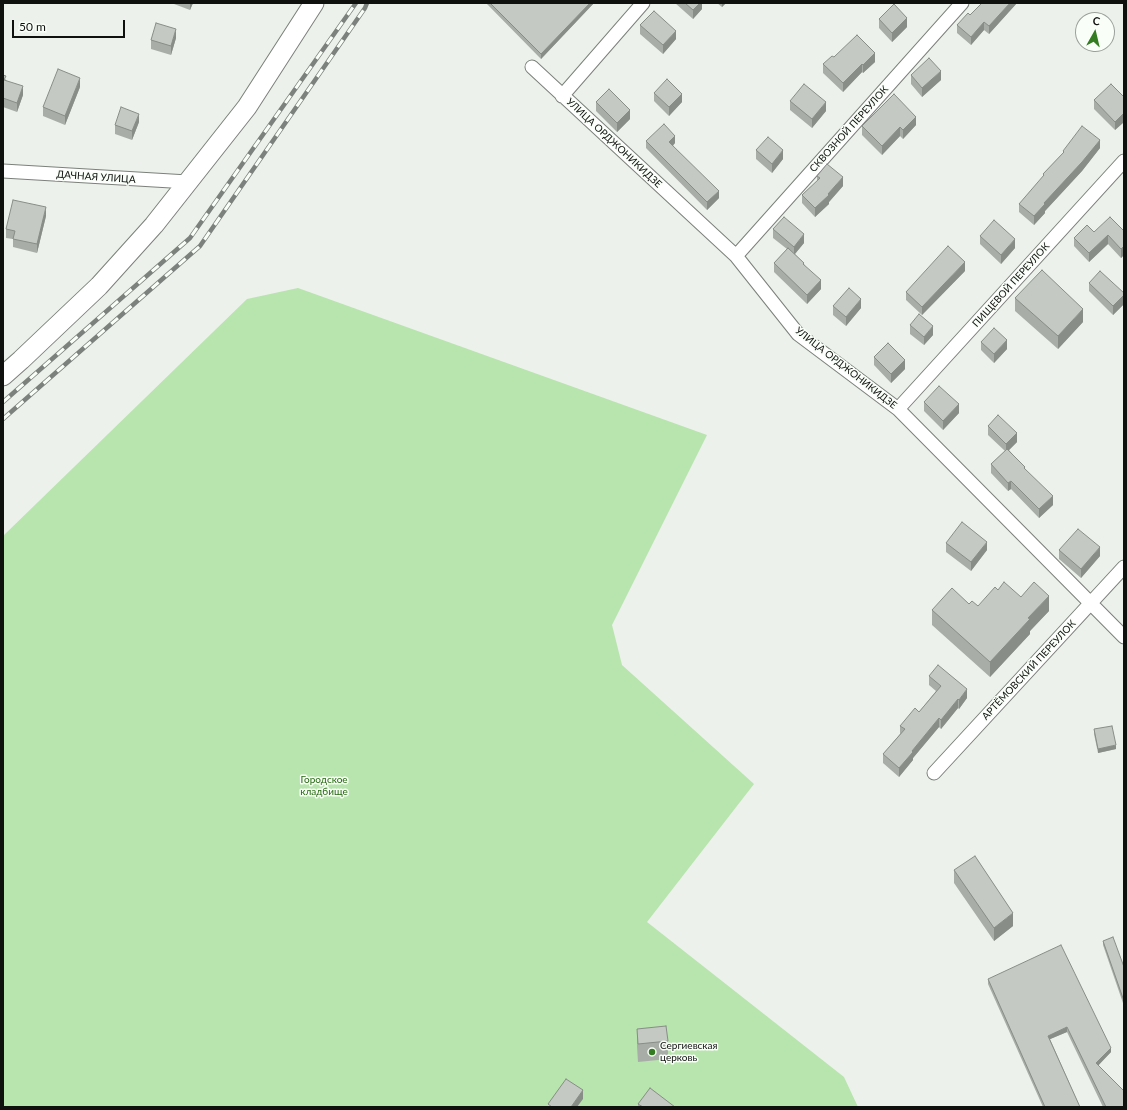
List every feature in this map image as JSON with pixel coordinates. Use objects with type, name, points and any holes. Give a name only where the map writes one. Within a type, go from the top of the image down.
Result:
[{"type":"street","points":[[3,376],[22,360],[98,286],[154,226],[247,107],[314,3]]},
{"type":"street","points":[[562,96],[643,3]]},
{"type":"street","name":"СКВОЗНОЙ ПЕРЕУЛОК","points":[[736,256],[962,3]]},
{"type":"street","name":"УЛИЦА ОРДЖОНИКИДЗЕ","points":[[532,67],[736,256],[798,334],[898,409],[1124,637]]},
{"type":"street","name":"ПИЩЕВОЙ ПЕРЕУЛОК","points":[[898,409],[1124,161]]},
{"type":"street","name":"ДАЧНАЯ УЛИЦА","points":[[3,171],[188,182]]},
{"type":"street","name":"АРТЁМОВСКИЙ ПЕРЕУЛОК","points":[[934,773],[1124,567]]},
{"type":"green space","name":"Городское кладбище","points":[[298,288],[707,435],[612,625],[622,665],[754,784],[647,922],[844,1077],[858,1107],[3,1107],[3,536],[247,299]]},
{"type":"building","points":[[490,3],[590,3],[541,54]]},
{"type":"building","points":[[685,3],[700,3],[693,10]]},
{"type":"building","points":[[982,3],[1010,3],[989,26],[984,22],[971,37],[957,25],[968,13],[970,15]]},
{"type":"building","points":[[894,4],[907,18],[892,33],[879,19]]},
{"type":"building","points":[[654,11],[676,31],[663,45],[640,25]]},
{"type":"building","points":[[156,23],[176,29],[171,46],[151,40]]},
{"type":"building","points":[[857,35],[875,53],[843,83],[823,64],[832,56],[834,57]]},
{"type":"building","points":[[929,58],[941,71],[922,88],[911,75]]},
{"type":"building","points":[[58,69],[80,78],[65,116],[43,107]]},
{"type":"building","points":[[3,75],[6,76],[4,80],[23,86],[17,103],[3,98]]},
{"type":"building","points":[[667,79],[682,94],[669,107],[654,93]]},
{"type":"building","points":[[804,84],[826,102],[812,119],[790,101]]},
{"type":"building","points":[[1111,84],[1124,97],[1124,113],[1115,122],[1094,100]]},
{"type":"building","points":[[609,89],[630,110],[617,123],[596,102]]},
{"type":"building","points":[[894,94],[916,117],[903,130],[900,127],[882,146],[862,126]]},
{"type":"building","points":[[121,107],[139,114],[132,131],[115,125]]},
{"type":"building","points":[[664,124],[675,136],[669,142],[719,191],[707,202],[646,141]]},
{"type":"building","points":[[1082,126],[1100,140],[1034,216],[1019,204],[1044,175],[1043,174],[1064,152],[1063,151]]},
{"type":"building","points":[[768,137],[783,150],[772,164],[756,150]]},
{"type":"building","points":[[827,164],[843,177],[828,194],[829,195],[815,208],[802,195],[820,178],[817,176]]},
{"type":"building","points":[[13,200],[46,207],[37,244],[13,239],[15,231],[6,229]]},
{"type":"building","points":[[784,217],[804,234],[794,247],[773,229]]},
{"type":"building","points":[[1110,217],[1124,231],[1124,246],[1121,249],[1108,235],[1089,253],[1074,238],[1087,225],[1094,232]]},
{"type":"building","points":[[994,220],[1015,239],[1001,255],[980,236]]},
{"type":"building","points":[[948,246],[965,262],[922,307],[906,292]]},
{"type":"building","points":[[788,248],[821,280],[807,295],[774,263]]},
{"type":"building","points":[[1042,270],[1083,309],[1058,336],[1015,298]]},
{"type":"building","points":[[1100,271],[1124,293],[1124,295],[1113,306],[1089,283]]},
{"type":"building","points":[[849,288],[861,299],[846,317],[833,306]]},
{"type":"building","points":[[919,314],[933,326],[924,337],[910,325]]},
{"type":"building","points":[[994,328],[1007,340],[994,354],[981,342]]},
{"type":"building","points":[[888,343],[905,360],[891,374],[874,357]]},
{"type":"building","points":[[939,386],[959,404],[943,421],[924,402]]},
{"type":"building","points":[[998,415],[1017,433],[1006,444],[988,426]]},
{"type":"building","points":[[1007,449],[1053,496],[1039,509],[1011,481],[1008,483],[991,464]]},
{"type":"building","points":[[962,522],[987,542],[971,562],[946,543]]},
{"type":"building","points":[[1078,529],[1100,547],[1081,569],[1059,550]]},
{"type":"building","points":[[1004,582],[1021,597],[1034,582],[1049,596],[990,662],[932,610],[952,588],[969,604],[972,601],[978,606],[995,587],[998,590]]},
{"type":"building","points":[[938,665],[967,689],[941,720],[939,718],[899,768],[883,754],[905,729],[900,726],[915,708],[919,712],[941,686],[929,676]]},
{"type":"building","points":[[1112,726],[1116,745],[1098,749],[1094,729]]},
{"type":"building","points":[[975,856],[1013,913],[994,928],[954,870]]},
{"type":"building","points":[[1113,937],[1124,967],[1124,1001],[1103,941]]},
{"type":"building","points":[[1061,945],[1111,1048],[1096,1063],[1124,1091],[1124,1107],[1106,1107],[1067,1027],[1048,1036],[1080,1107],[1045,1107],[988,979]]},
{"type":"building","points":[[666,1026],[668,1041],[638,1044],[637,1029]]},
{"type":"building","points":[[566,1079],[583,1090],[571,1107],[552,1107],[548,1104]]},
{"type":"building","points":[[650,1088],[675,1107],[643,1107],[638,1104]]},
{"type":"railway","points":[[3,402],[190,238],[356,3]]},
{"type":"railway","points":[[3,419],[200,246],[367,3]]},
{"type":"place","name":"Сергиевская церковь","points":[[652,1052]]}]
